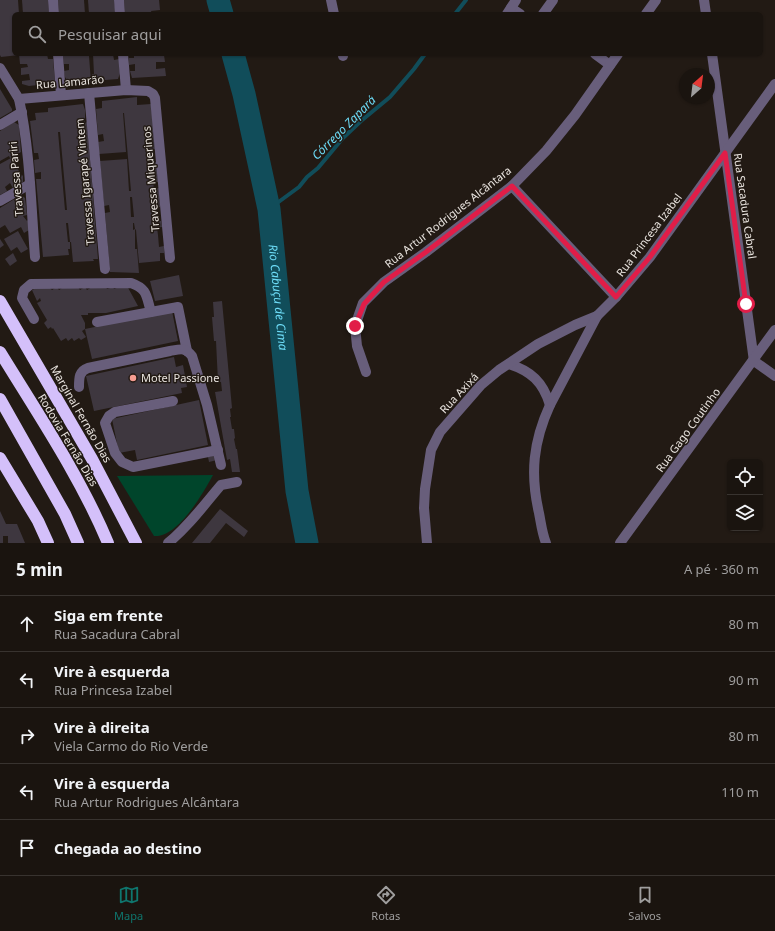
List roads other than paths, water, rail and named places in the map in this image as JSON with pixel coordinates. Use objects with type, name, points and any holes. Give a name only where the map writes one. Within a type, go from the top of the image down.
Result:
[{"type":"highway","name":"Marginal Fernão Dias","points":[[0,301],[92,459],[136,543]]},
{"type":"highway","name":"Rodovia Fernão Dias","points":[[0,352],[77,478],[108,543]]},
{"type":"highway","points":[[0,399],[65,514],[78,543]]},
{"type":"highway","points":[[0,458],[38,521],[48,543]]},
{"type":"street","points":[[53,0],[54,12]]},
{"type":"street","points":[[119,0],[120,12]]},
{"type":"street","points":[[331,0],[334,12]]},
{"type":"street","points":[[544,12],[553,0]]},
{"type":"street","points":[[647,12],[656,0]]},
{"type":"street","points":[[704,0],[706,12]]},
{"type":"street","points":[[58,56],[61,95]]},
{"type":"street","points":[[123,56],[126,90]]},
{"type":"street","points":[[598,56],[610,65]]},
{"type":"street","name":"Rua Artur Rodrigues Alcântara","points":[[366,372],[357,346],[355,326],[364,304],[384,282],[512,186],[546,151],[575,115],[617,56]]},
{"type":"street","name":"Rua Sacadura Cabral","points":[[712,56],[754,360]]},
{"type":"street","points":[[0,68],[19,99]]},
{"type":"street","name":"Rua Princesa Izabel","points":[[546,543],[536,501],[534,459],[539,433],[550,405],[597,316],[616,297],[650,257],[775,84]]},
{"type":"street","name":"Rua Lamarão","points":[[19,99],[126,90],[148,91],[153,94],[155,98]]},
{"type":"street","name":"Travessa Igarapé Vintem","points":[[89,93],[105,269]]},
{"type":"street","name":"Travessa Miquerinos","points":[[155,98],[170,258]]},
{"type":"street","name":"Travessa Pariri","points":[[19,99],[22,112],[30,184],[35,257]]},
{"type":"street","points":[[0,125],[22,112]]},
{"type":"street","points":[[0,201],[30,184]]},
{"type":"street","points":[[512,186],[616,297]]},
{"type":"street","points":[[34,320],[22,298],[24,290],[31,284],[131,283],[144,289],[150,312]]},
{"type":"street","points":[[97,322],[178,307],[187,351]]},
{"type":"street","name":"Rua Axixá","points":[[427,543],[424,508],[425,489],[431,450],[440,432],[481,385],[508,364],[538,344],[575,325],[597,316]]},
{"type":"street","name":"Rua Gago Coutinho","points":[[620,543],[775,330]]},
{"type":"street","points":[[79,387],[80,373],[84,369],[181,349],[187,351],[192,356],[207,405],[221,465]]},
{"type":"street","points":[[754,360],[775,376]]},
{"type":"street","points":[[508,364],[520,368],[531,375],[543,389],[550,405]]},
{"type":"street","points":[[173,401],[115,412],[109,416],[106,423],[115,452],[122,462],[133,467],[218,450]]},
{"type":"street","points":[[168,543],[180,533],[221,485],[237,482]]},
{"type":"waterway","name":"Rio Cabuçu de Cima","points":[[218,0],[221,12]]},
{"type":"waterway","name":"Córrego Zapará","points":[[457,12],[466,0]]},
{"type":"waterway","name":"Rio Cabuçu de Cima","points":[[234,56],[244,94],[269,209],[297,491],[307,543]]},
{"type":"waterway","name":"Córrego Zapará","points":[[269,209],[299,187],[307,177],[318,168],[343,138],[390,97],[424,56]]},
{"type":"place","name":"Motel Passione","points":[[133,378]]}]
